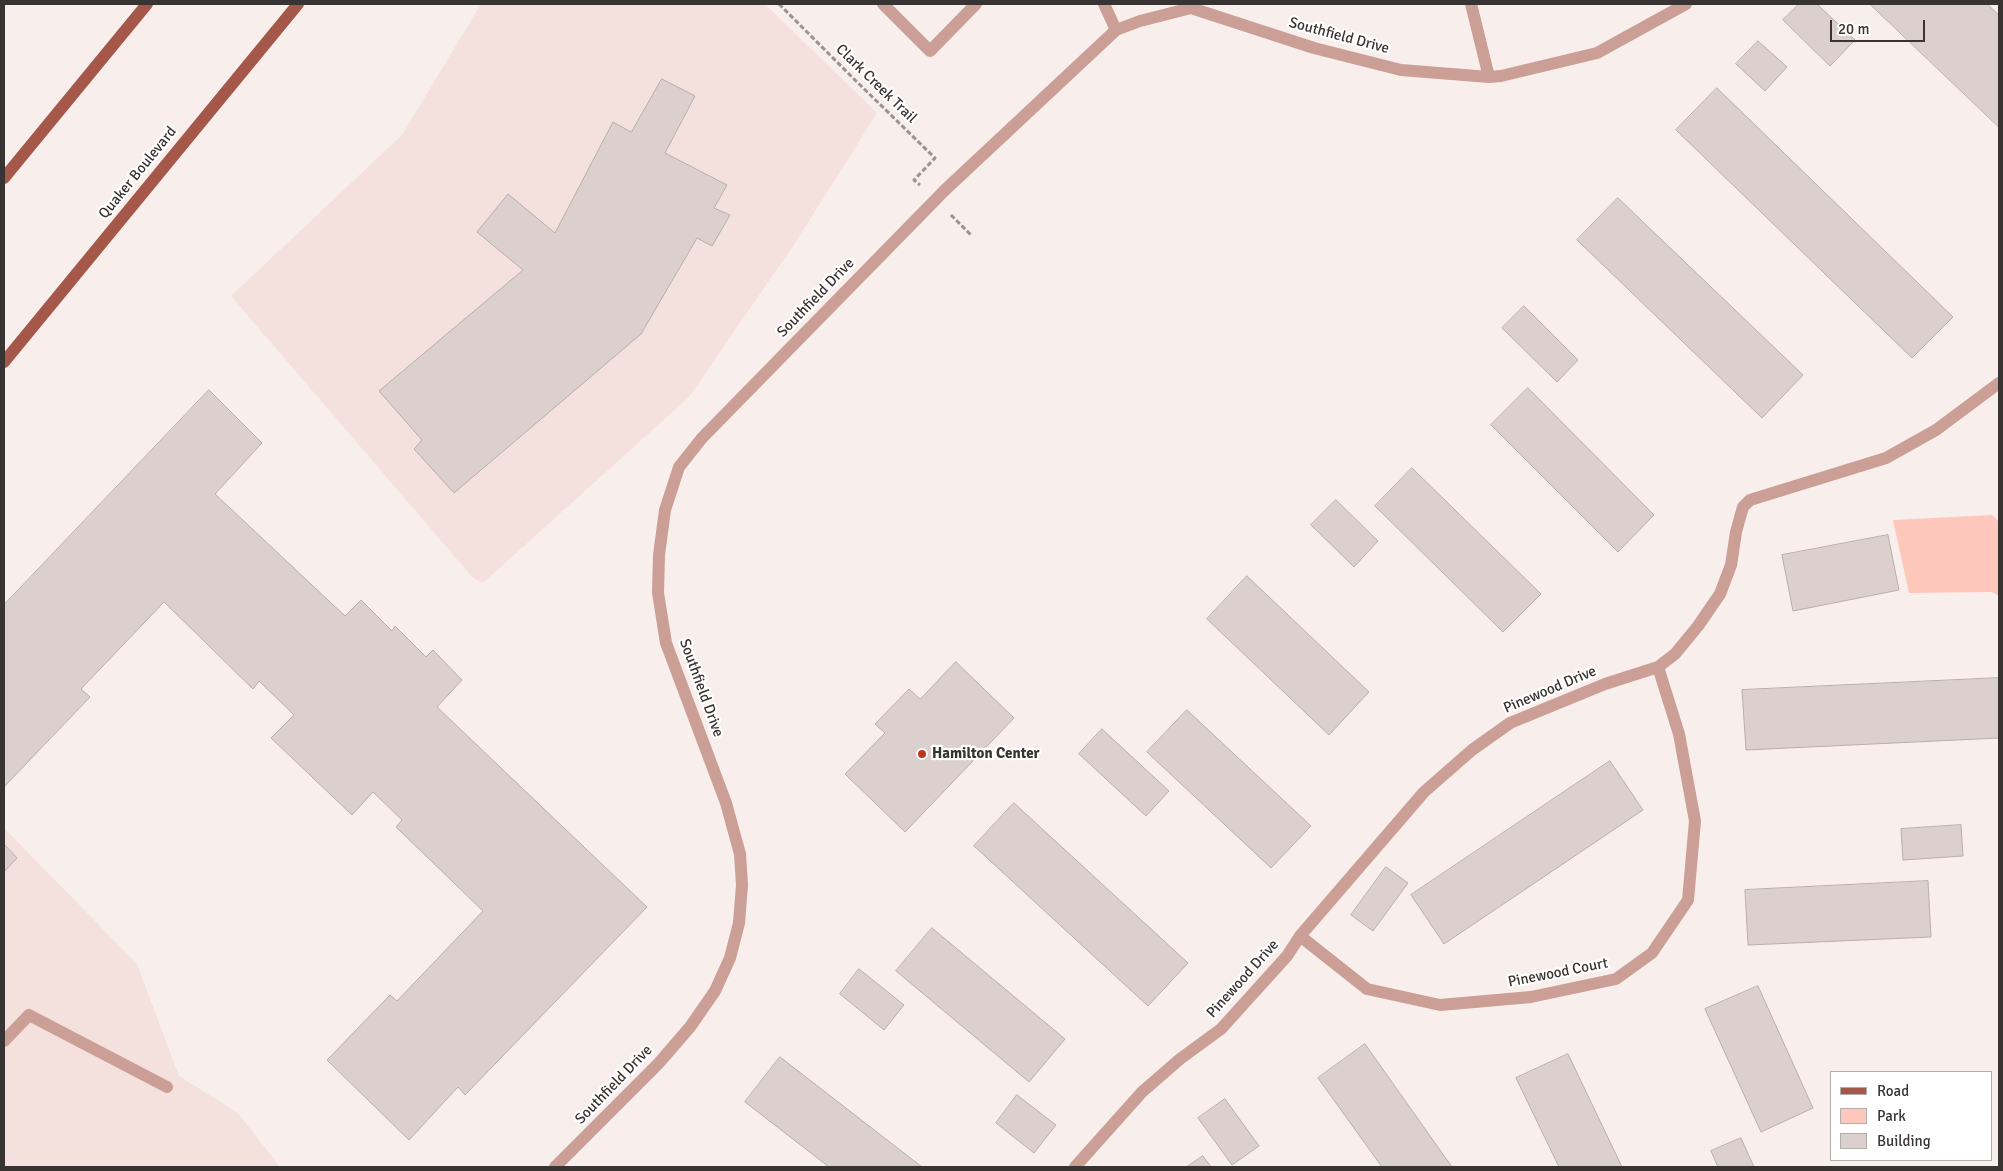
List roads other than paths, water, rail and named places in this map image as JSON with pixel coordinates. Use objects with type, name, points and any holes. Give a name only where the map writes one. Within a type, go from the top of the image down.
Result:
[{"type":"main road","points":[[4,178],[147,4]]},
{"type":"main road","name":"Quaker Boulevard","points":[[4,362],[298,4]]},
{"type":"street","points":[[883,4],[930,51],[976,4]]},
{"type":"street","points":[[1104,4],[1116,30]]},
{"type":"street","points":[[1471,4],[1489,77]]},
{"type":"street","name":"Southfield Drive","points":[[556,1167],[658,1064],[690,1027],[715,991],[730,958],[740,924],[742,885],[740,854],[726,803],[666,644],[658,593],[659,555],[664,510],[679,467],[702,438],[945,190],[1116,30],[1140,21],[1191,8],[1314,48],[1400,70],[1489,77],[1501,76],[1597,54],[1686,4]]},
{"type":"street","name":"Pinewood Drive","points":[[1075,1167],[1142,1092],[1180,1059],[1221,1029],[1288,956],[1300,936],[1424,792],[1472,750],[1510,722],[1605,684],[1658,667],[1675,654],[1698,626],[1720,594],[1731,565],[1736,532],[1743,506],[1750,500],[1886,458],[1936,430],[1999,383]]},
{"type":"street","name":"Pinewood Court","points":[[1300,936],[1367,989],[1440,1005],[1531,998],[1616,979],[1652,953],[1688,900],[1695,821],[1679,734],[1658,667]]},
{"type":"street","points":[[4,1041],[29,1015],[167,1087]]},
{"type":"place","name":"Hamilton Center","points":[[922,754]]}]
